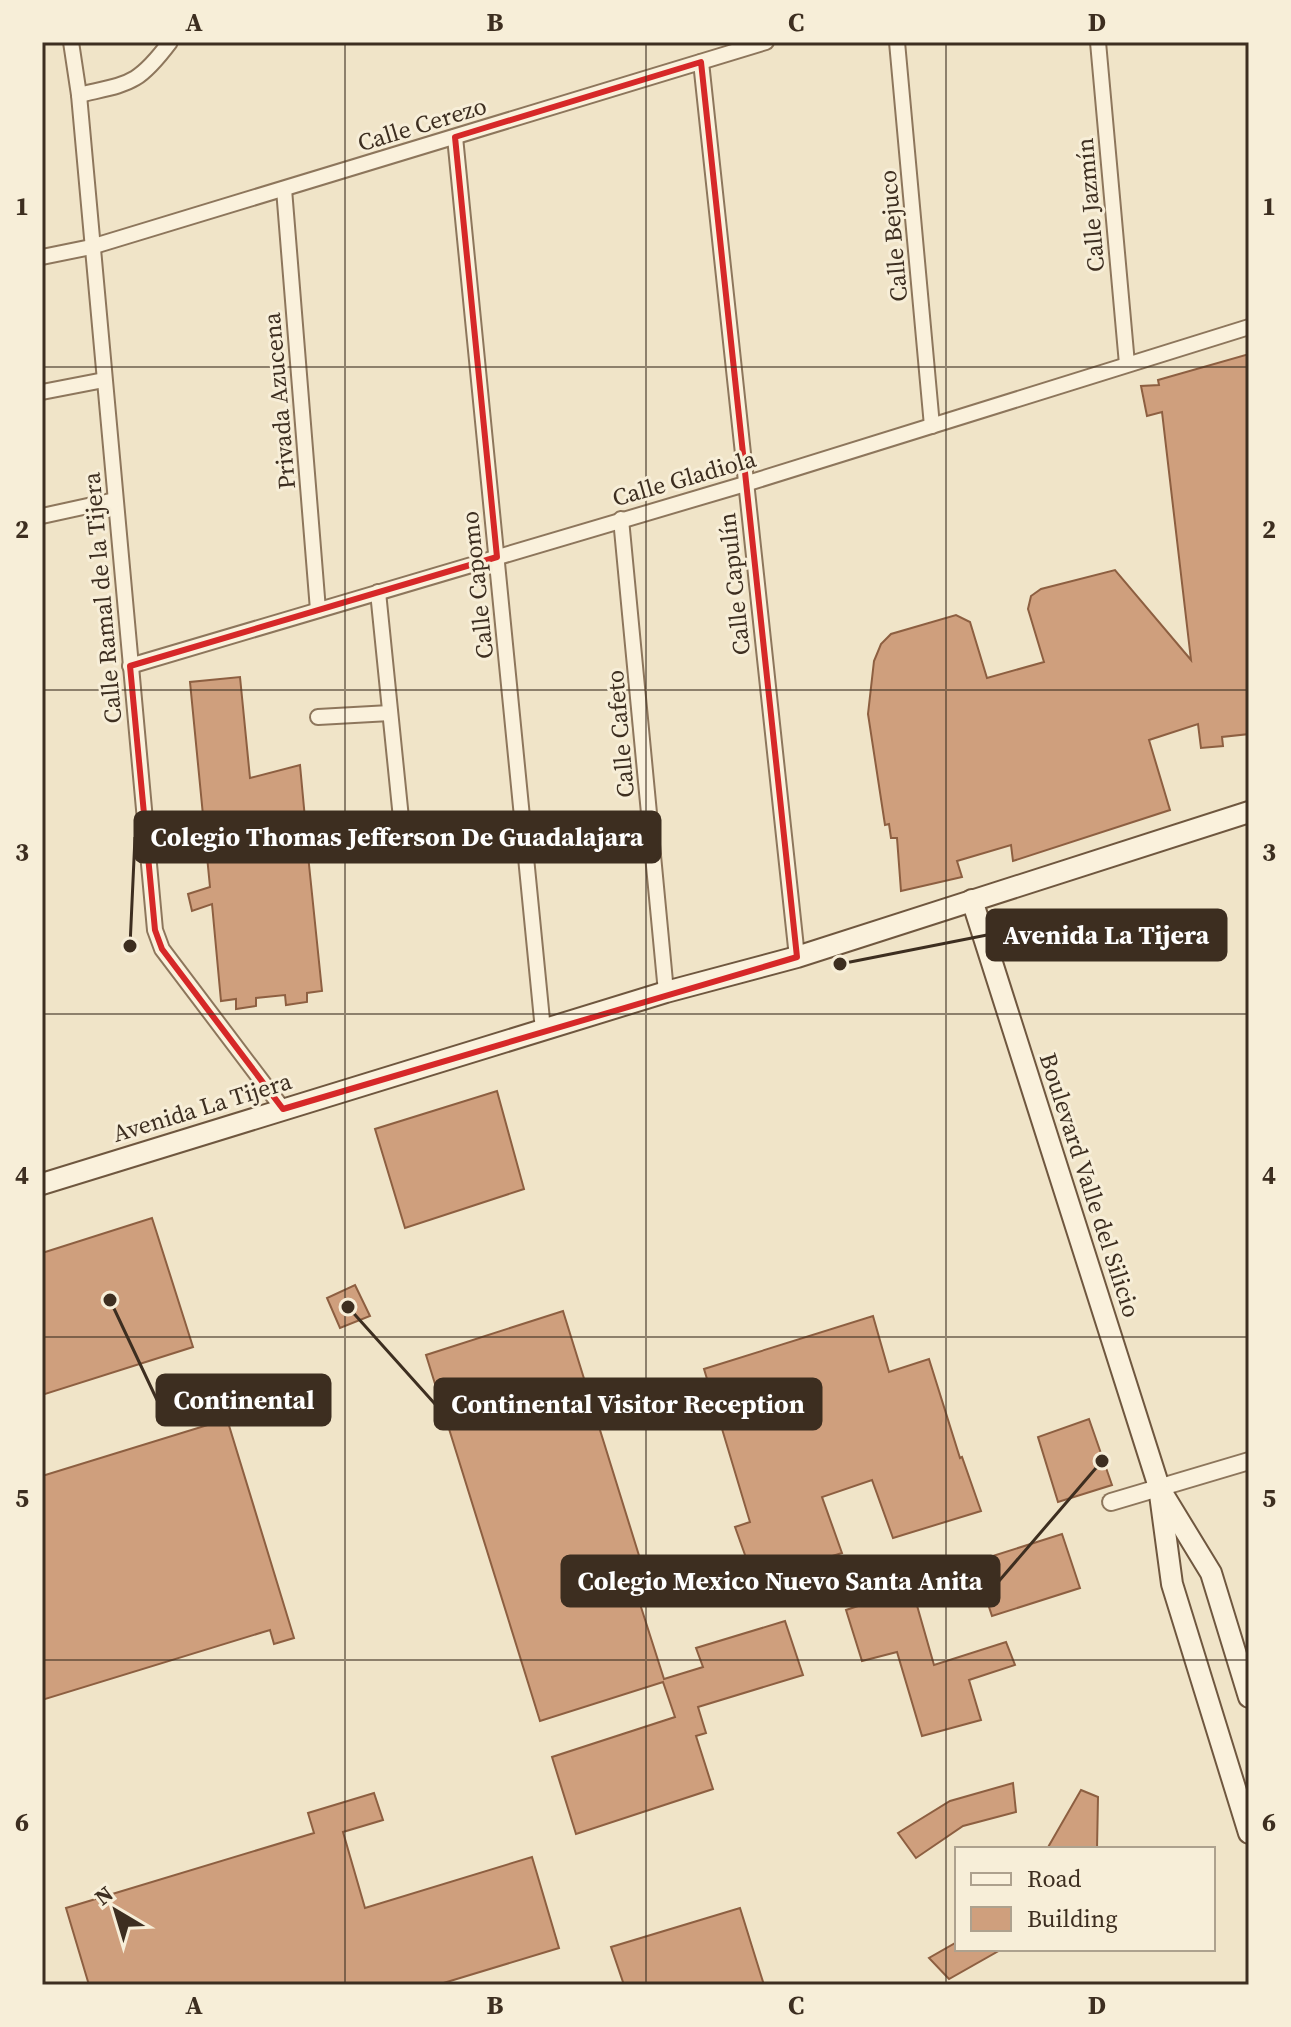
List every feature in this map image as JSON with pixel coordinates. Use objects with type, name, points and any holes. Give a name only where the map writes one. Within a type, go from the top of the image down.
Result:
[{"type":"main road","name":"Avenida La Tijera","points":[[42,1184],[666,992],[797,957],[1249,812]]},
{"type":"main road","name":"Boulevard Valle del Silicio","points":[[972,900],[1159,1487],[1172,1584],[1249,1833]]},
{"type":"main road","name":"Boulevard Valle del Silicio","points":[[1159,1487],[1211,1573],[1249,1697]]},
{"type":"street","name":"Calle Ramal de la Tijera","points":[[71,42],[79,95],[155,930],[162,949],[283,1109]]},
{"type":"street","points":[[79,95],[131,82],[147,72],[170,42]]},
{"type":"street","name":"Calle Cerezo","points":[[42,257],[91,247],[766,42]]},
{"type":"street","name":"Calle Bejuco","points":[[897,42],[932,426]]},
{"type":"street","name":"Calle Jazmín","points":[[1098,42],[1127,364]]},
{"type":"street","name":"Calle Capulín","points":[[701,62],[797,957]]},
{"type":"street","name":"Calle Capomo","points":[[455,137],[543,1030]]},
{"type":"street","name":"Privada Azucena","points":[[284,189],[318,610]]},
{"type":"street","name":"Calle Gladiola","points":[[130,666],[745,484],[1249,327]]},
{"type":"street","points":[[42,392],[104,380]]},
{"type":"street","points":[[42,516],[115,500]]},
{"type":"street","name":"Calle Cafeto","points":[[621,519],[666,992]]},
{"type":"street","points":[[378,592],[403,838]]},
{"type":"street","points":[[318,717],[390,713]]},
{"type":"street","points":[[314,847],[522,825]]},
{"type":"street","points":[[1111,1502],[1249,1461]]},
{"type":"highlighted area","points":[[701,62],[797,957],[283,1109],[162,949],[155,930],[130,666],[497,557],[455,137]]},
{"type":"building","points":[[1249,354],[1249,734],[1222,737],[1223,746],[1201,748],[1198,724],[1149,740],[1170,810],[1013,861],[1011,845],[957,861],[962,877],[901,891],[897,838],[891,838],[889,824],[885,825],[868,714],[874,661],[881,644],[891,634],[956,615],[970,622],[987,678],[1044,662],[1028,609],[1031,596],[1041,589],[1115,570],[1191,660],[1162,412],[1147,416],[1141,386],[1159,385],[1158,380]]},
{"type":"building","points":[[240,677],[250,778],[300,765],[307,840],[304,847],[308,855],[322,991],[307,993],[307,1002],[286,1005],[285,995],[256,998],[256,1006],[236,1009],[236,999],[221,1001],[212,904],[192,911],[188,894],[210,887],[190,682]]},
{"type":"building","points":[[497,1091],[524,1189],[405,1228],[375,1129]]},
{"type":"building","points":[[152,1218],[193,1347],[42,1395],[42,1253]]},
{"type":"building","points":[[355,1285],[370,1316],[340,1328],[327,1298]]},
{"type":"building","points":[[563,1311],[646,1578],[633,1582],[664,1679],[703,1667],[696,1648],[785,1621],[803,1675],[698,1707],[706,1733],[696,1736],[713,1789],[576,1834],[552,1757],[675,1717],[663,1682],[540,1721],[426,1355]]},
{"type":"building","points":[[873,1316],[889,1372],[929,1359],[960,1458],[981,1511],[893,1538],[872,1480],[822,1497],[842,1553],[754,1580],[735,1527],[750,1522],[704,1369]]},
{"type":"building","points":[[227,1419],[294,1638],[274,1644],[270,1630],[42,1700],[42,1476]]},
{"type":"building","points":[[1089,1419],[1112,1485],[1058,1502],[1038,1437]]},
{"type":"building","points":[[1062,1534],[1080,1588],[992,1616],[974,1562]]},
{"type":"building","points":[[912,1588],[934,1665],[1006,1642],[1015,1665],[969,1680],[981,1720],[922,1736],[897,1652],[862,1661],[846,1610]]},
{"type":"building","points":[[1013,1783],[1016,1812],[963,1826],[916,1858],[898,1833],[950,1801]]},
{"type":"building","points":[[1081,1790],[1098,1797],[1097,1847],[1048,1847]]},
{"type":"building","points":[[374,1793],[383,1820],[343,1832],[365,1908],[532,1857],[559,1948],[437,1985],[89,1985],[66,1908],[314,1833],[308,1813]]},
{"type":"building","points":[[740,1908],[764,1985],[624,1985],[611,1947]]},
{"type":"building","points":[[955,1943],[955,1951],[998,1951],[949,1979],[929,1958]]},
{"type":"place","name":"Colegio Thomas Jefferson De Guadalajara","points":[[130,946]]},
{"type":"place","name":"Avenida La Tijera","points":[[840,964]]},
{"type":"place","name":"Continental","points":[[110,1300]]},
{"type":"place","name":"Continental Visitor Reception","points":[[348,1307]]},
{"type":"place","name":"Colegio Mexico Nuevo Santa Anita","points":[[1102,1461]]}]
